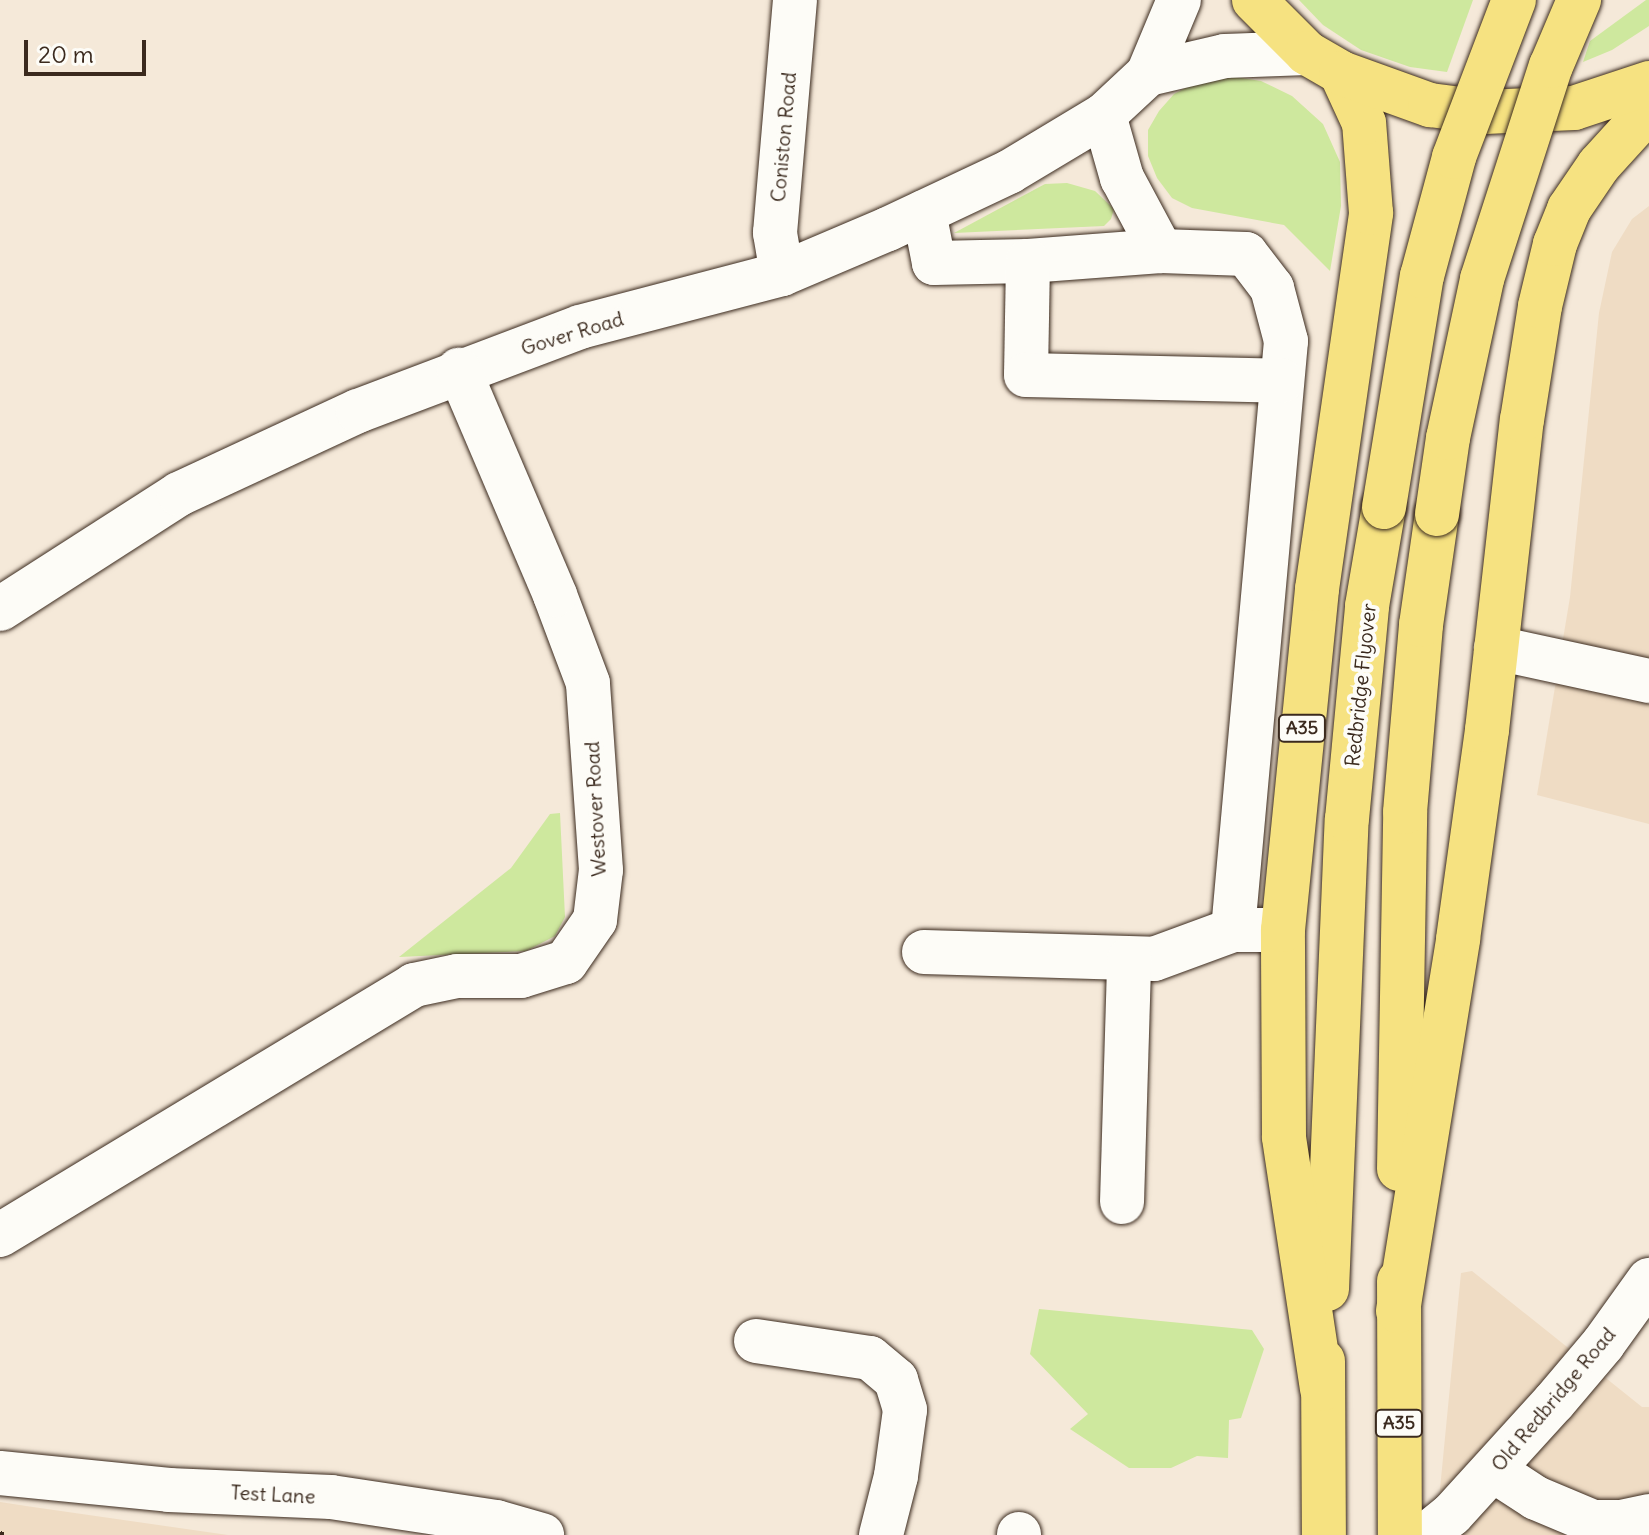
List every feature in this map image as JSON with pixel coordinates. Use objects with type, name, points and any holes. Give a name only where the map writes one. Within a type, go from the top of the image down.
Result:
[{"type":"main road","points":[[1254,0],[1324,63],[1430,105],[1485,112],[1574,108],[1649,83]]},
{"type":"main road","name":"Redbridge Flyover","points":[[1322,1389],[1347,819],[1367,606],[1422,276],[1454,157],[1514,0]]},
{"type":"main road","name":"A35","points":[[1400,1535],[1398,1311],[1405,812],[1421,625],[1448,438],[1482,279],[1551,66],[1579,0]]},
{"type":"main road","name":"A35","points":[[1324,63],[1364,123],[1371,213],[1317,589],[1283,930],[1284,1137],[1322,1389],[1324,1535]]},
{"type":"main road","name":"A35","points":[[1398,1311],[1458,939],[1522,420],[1540,306],[1555,244],[1569,209],[1599,165],[1649,110]]},
{"type":"street","name":"Coniston Road","points":[[782,274],[775,233],[795,0]]},
{"type":"street","name":"Gover Road","points":[[0,609],[179,494],[358,411],[459,370],[580,327],[782,274],[1009,172],[1104,115],[1148,74],[1179,0]]},
{"type":"street","name":"Gover Road","points":[[1148,74],[1225,56],[1324,63]]},
{"type":"street","points":[[1104,115],[1122,178],[1161,251]]},
{"type":"street","points":[[924,212],[934,263],[1028,261],[1161,251],[1246,254],[1272,288],[1286,341],[1233,930]]},
{"type":"street","points":[[1028,261],[1026,375],[1282,381]]},
{"type":"street","name":"Westover Road","points":[[0,1235],[414,985],[457,976],[521,976],[566,962],[595,920],[601,870],[588,683],[555,595],[459,370]]},
{"type":"street","points":[[1496,648],[1649,681]]},
{"type":"street","points":[[924,952],[1154,959],[1233,930],[1283,930]]},
{"type":"street","points":[[1122,1202],[1129,959]]},
{"type":"street","name":"Old Redbridge Road","points":[[1439,1524],[1493,1470],[1603,1344],[1649,1280]]},
{"type":"street","points":[[756,1341],[870,1358],[896,1380],[905,1410],[896,1476],[881,1535]]},
{"type":"street","points":[[1493,1470],[1536,1498],[1593,1522],[1621,1522],[1649,1516]]},
{"type":"street","name":"Test Lane","points":[[0,1473],[169,1490],[331,1497],[496,1522],[542,1535]]},
{"type":"shaded area","points":[[1649,206],[1649,824],[1537,795],[1570,597],[1599,313],[1612,252],[1632,219]]},
{"type":"shaded area","points":[[1472,1271],[1642,1407],[1649,1407],[1649,1535],[1443,1535],[1440,1489],[1461,1273]]},
{"type":"shaded area","points":[[0,1502],[26,1506],[228,1535],[0,1535]]},
{"type":"green space","points":[[1299,0],[1473,0],[1447,72],[1410,67],[1361,50],[1323,25]]},
{"type":"green space","points":[[1649,0],[1649,26],[1612,50],[1583,62],[1590,41]]},
{"type":"green space","points":[[1229,76],[1261,81],[1292,96],[1323,124],[1340,162],[1341,206],[1330,271],[1284,225],[1192,208],[1172,198],[1157,178],[1148,156],[1148,130],[1159,111],[1174,94],[1193,84]]},
{"type":"green space","points":[[1067,183],[1095,191],[1114,209],[1111,219],[1104,226],[954,233],[1045,184]]},
{"type":"green space","points":[[560,813],[565,917],[555,936],[526,951],[399,957],[511,868],[550,814]]},
{"type":"green space","points":[[1039,1309],[1252,1330],[1264,1349],[1241,1418],[1229,1420],[1228,1458],[1197,1456],[1171,1468],[1129,1468],[1070,1429],[1088,1414],[1030,1354]]},
{"type":"railway","points":[[0,1534],[4,1535]]}]
